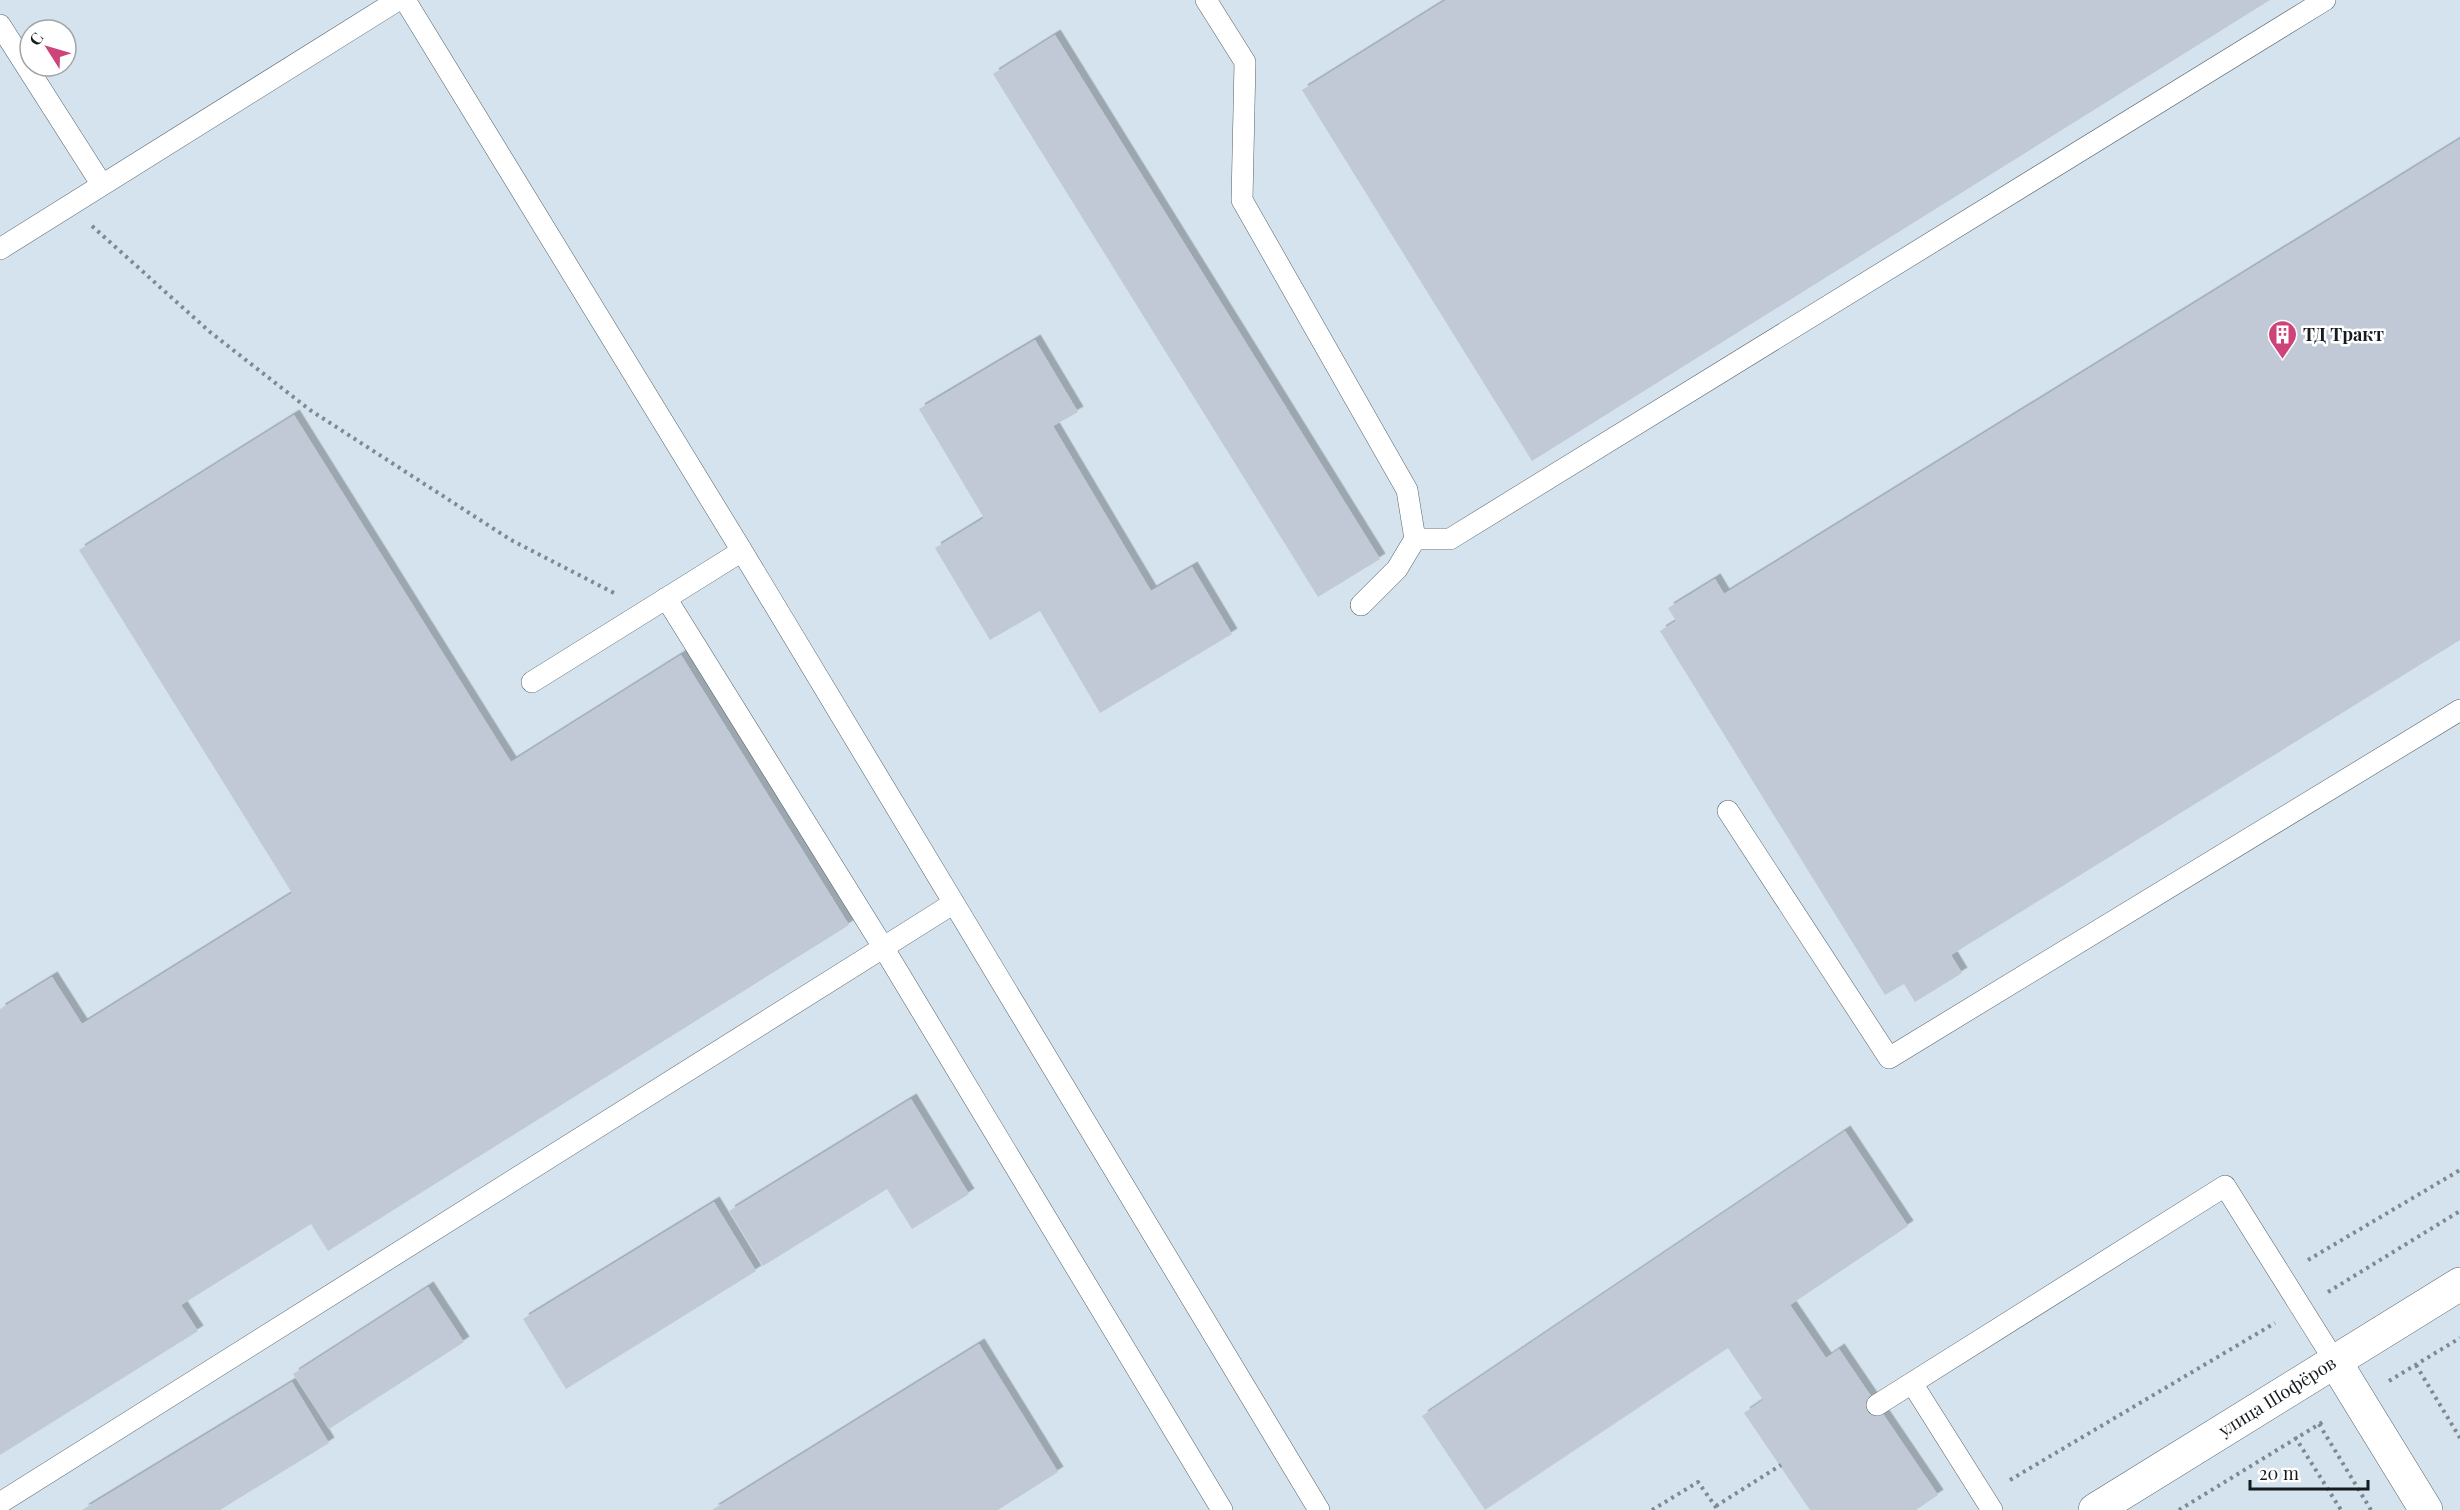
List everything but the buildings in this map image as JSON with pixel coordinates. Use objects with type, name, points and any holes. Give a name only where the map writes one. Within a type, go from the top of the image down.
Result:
[{"type":"street","name":"улица Шофёров","points":[[2095,1510],[2460,1284]]},
{"type":"street","points":[[2334,1360],[2426,1510]]},
{"type":"lane","points":[[0,249],[398,0]]},
{"type":"lane","points":[[405,0],[742,551],[1319,1510]]},
{"type":"lane","points":[[1206,0],[1245,62],[1242,200],[1407,490],[1415,539],[1397,569],[1361,605]]},
{"type":"lane","points":[[1415,539],[1450,539],[2325,0]]},
{"type":"lane","points":[[0,25],[102,185]]},
{"type":"lane","points":[[532,682],[742,551]]},
{"type":"lane","points":[[666,598],[883,947],[1222,1510]]},
{"type":"lane","points":[[1728,811],[1889,1058],[2460,710]]},
{"type":"lane","points":[[0,1503],[954,903]]},
{"type":"lane","points":[[1877,1405],[2225,1186],[2334,1360]]},
{"type":"lane","points":[[1912,1383],[1988,1503]]},
{"type":"path","points":[[69,206],[210,332],[310,410],[511,540],[647,610]]},
{"type":"path","points":[[2281,1276],[2460,1170]]},
{"type":"path","points":[[1988,1503],[2460,1211]]},
{"type":"path","points":[[2460,1338],[2416,1365],[2460,1438]]},
{"type":"path","points":[[2179,1510],[2319,1424],[2371,1510]]},
{"type":"path","points":[[2295,1437],[2341,1510]]},
{"type":"path","points":[[1652,1510],[1698,1482],[1717,1508],[1781,1466]]},
{"type":"place","name":"ТД Тракт","points":[[2282,360]]}]
